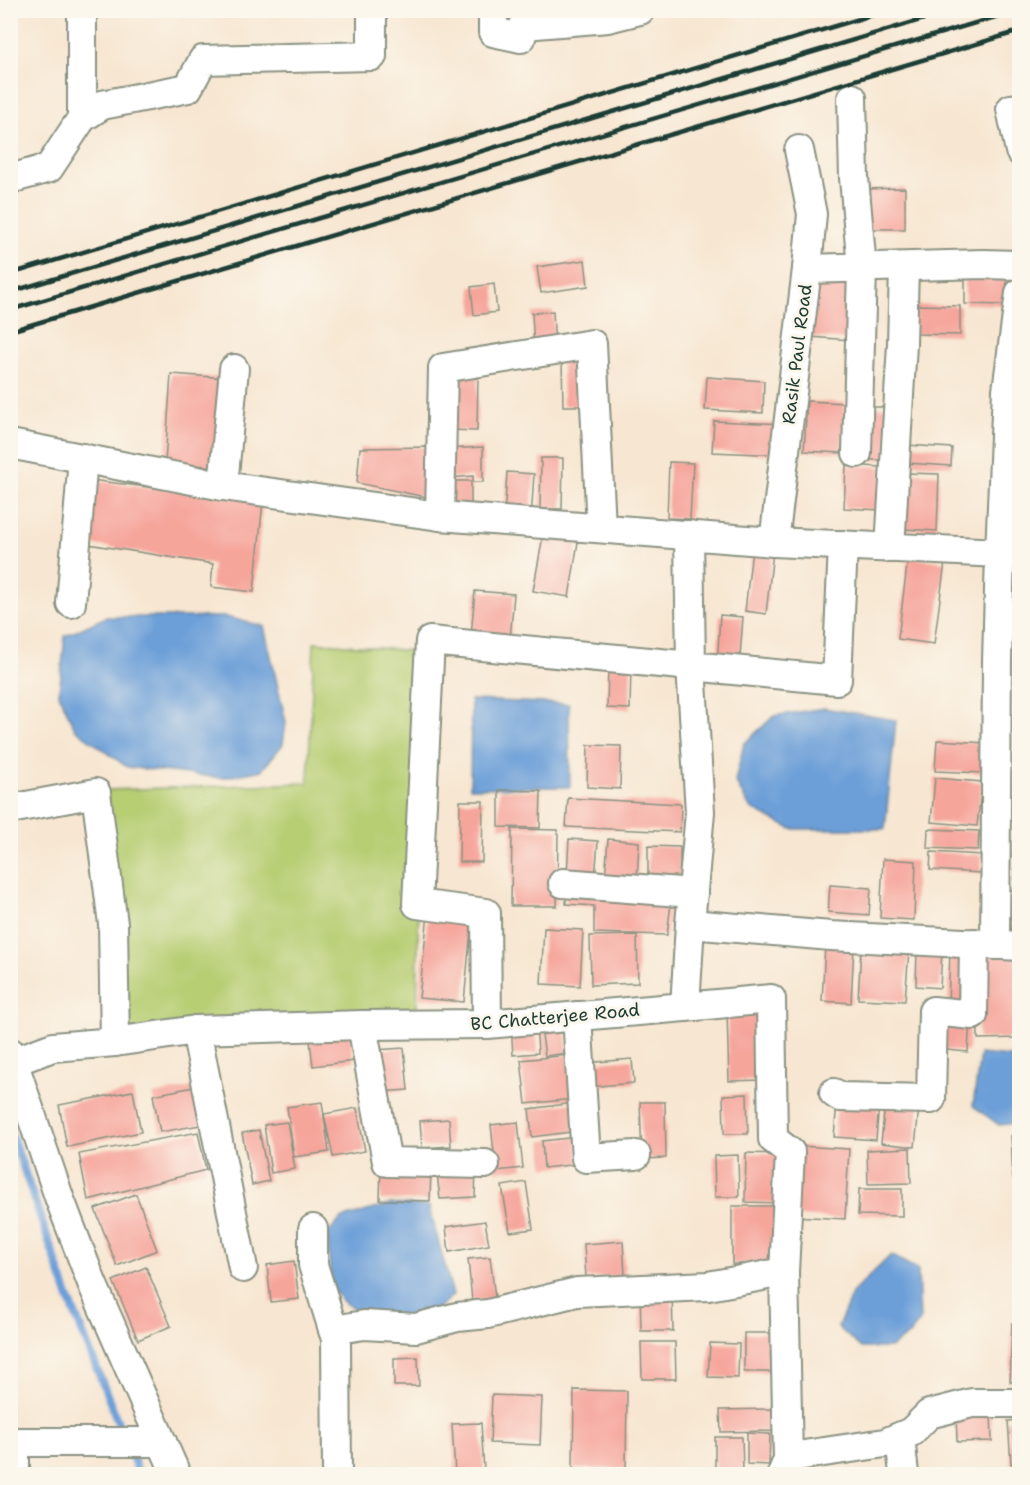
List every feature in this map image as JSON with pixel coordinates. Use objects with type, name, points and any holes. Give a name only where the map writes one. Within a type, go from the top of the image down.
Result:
[{"type":"street","points":[[82,10],[82,118]]},
{"type":"street","points":[[10,178],[49,168],[82,118],[102,105],[188,88],[203,60],[372,56],[372,10]]},
{"type":"street","points":[[494,10],[493,32],[521,38],[524,25],[608,18],[640,10]]},
{"type":"street","points":[[852,98],[854,178],[862,268],[857,453]]},
{"type":"street","points":[[1020,108],[1011,109],[1020,151]]},
{"type":"street","points":[[799,150],[812,214],[807,269]]},
{"type":"street","name":"Rasik Paul Road","points":[[774,542],[807,269],[1020,266]]},
{"type":"street","points":[[890,548],[902,344],[904,267]]},
{"type":"street","points":[[834,1093],[840,1097],[931,1099],[933,1011],[973,1015],[996,945],[1008,702],[1010,554],[1007,390],[1020,293]]},
{"type":"street","points":[[440,516],[443,368],[592,344],[601,528]]},
{"type":"street","points":[[223,486],[234,369]]},
{"type":"street","points":[[10,444],[223,486],[440,516],[774,542],[1010,554]]},
{"type":"street","points":[[71,603],[83,458]]},
{"type":"street","points":[[685,1007],[700,812],[691,666],[689,535]]},
{"type":"street","points":[[487,1024],[486,913],[417,904],[430,641],[837,680],[843,545]]},
{"type":"street","points":[[10,809],[96,793],[113,924],[115,1042]]},
{"type":"street","points":[[563,883],[693,893]]},
{"type":"street","points":[[690,924],[831,936],[996,945]]},
{"type":"street","name":"BC Chatterjee Road","points":[[12,1058],[53,1047],[115,1042],[196,1030],[487,1024],[771,999],[773,1139],[790,1152],[784,1272]]},
{"type":"street","points":[[577,1016],[586,1158],[636,1155]]},
{"type":"street","points":[[362,1025],[387,1162],[485,1164]]},
{"type":"street","points":[[196,1030],[243,1268]]},
{"type":"street","points":[[12,1058],[59,1197],[80,1251],[176,1474]]},
{"type":"street","points":[[313,1228],[313,1265],[336,1339],[337,1474]]},
{"type":"street","points":[[333,1330],[364,1325],[416,1328],[457,1317],[488,1314],[577,1292],[708,1286],[784,1272],[785,1467]]},
{"type":"street","points":[[785,1467],[796,1456],[885,1443],[911,1432],[929,1414],[972,1403],[1020,1403]]},
{"type":"street","points":[[900,1437],[904,1474]]},
{"type":"street","points":[[15,1474],[15,1442],[162,1442]]},
{"type":"green space","points":[[314,642],[422,652],[417,1020],[122,1033],[107,790],[308,783]]},
{"type":"water","points":[[106,617],[226,617],[264,626],[286,722],[283,744],[262,770],[222,778],[127,767],[75,729],[59,694],[65,636]]},
{"type":"water","points":[[471,700],[569,704],[570,787],[470,788]]},
{"type":"water","points":[[824,708],[896,720],[885,829],[791,829],[750,808],[735,781],[744,744],[774,716]]},
{"type":"water","points":[[980,1054],[1019,1058],[1019,1123],[999,1125],[973,1106]]},
{"type":"water","points":[[390,1204],[429,1206],[453,1295],[427,1318],[389,1317],[363,1312],[341,1300],[332,1286],[327,1234],[341,1219]]},
{"type":"water","points":[[891,1255],[918,1270],[920,1321],[910,1334],[890,1348],[861,1348],[838,1327],[853,1292]]},
{"type":"building","points":[[905,188],[905,229],[864,229],[864,189]]},
{"type":"building","points":[[585,260],[588,286],[541,293],[537,267]]},
{"type":"building","points":[[965,273],[1007,273],[1006,305],[965,304]]},
{"type":"building","points":[[814,274],[856,277],[851,340],[810,337]]},
{"type":"building","points":[[494,284],[497,312],[474,315],[471,287]]},
{"type":"building","points":[[915,305],[960,306],[960,335],[914,334]]},
{"type":"building","points":[[553,311],[555,348],[534,350],[532,313]]},
{"type":"building","points":[[589,360],[590,406],[563,406],[562,361]]},
{"type":"building","points":[[171,374],[227,378],[221,467],[165,463]]},
{"type":"building","points":[[453,375],[478,375],[477,431],[451,430]]},
{"type":"building","points":[[707,377],[764,381],[763,413],[705,410]]},
{"type":"building","points":[[807,401],[845,403],[842,453],[804,451]]},
{"type":"building","points":[[868,407],[887,407],[887,460],[868,460]]},
{"type":"building","points":[[714,421],[784,424],[783,455],[712,452]]},
{"type":"building","points":[[906,445],[952,448],[951,466],[906,463]]},
{"type":"building","points":[[432,447],[431,498],[357,483],[360,448]]},
{"type":"building","points":[[483,447],[483,482],[473,482],[473,476],[449,478],[447,449]]},
{"type":"building","points":[[541,458],[563,458],[562,509],[540,509]]},
{"type":"building","points":[[669,462],[693,463],[690,519],[667,518]]},
{"type":"building","points":[[846,465],[882,467],[880,510],[844,508]]},
{"type":"building","points":[[507,472],[534,474],[531,521],[504,519]]},
{"type":"building","points":[[906,473],[939,474],[937,531],[904,529]]},
{"type":"building","points":[[90,480],[263,501],[254,592],[211,587],[213,564],[82,543]]},
{"type":"building","points":[[446,481],[471,481],[471,505],[445,504]]},
{"type":"building","points":[[543,536],[578,542],[569,597],[533,591]]},
{"type":"building","points":[[752,549],[773,552],[766,614],[745,611]]},
{"type":"building","points":[[908,557],[945,562],[934,644],[898,639]]},
{"type":"building","points":[[475,591],[514,594],[510,640],[471,636]]},
{"type":"building","points":[[720,615],[743,617],[739,669],[717,667]]},
{"type":"building","points":[[608,665],[631,666],[630,709],[607,708]]},
{"type":"building","points":[[937,740],[986,743],[984,773],[935,771]]},
{"type":"building","points":[[588,745],[621,746],[620,789],[587,787]]},
{"type":"building","points":[[935,778],[982,782],[977,826],[931,822]]},
{"type":"building","points":[[499,790],[541,791],[540,828],[499,827]]},
{"type":"building","points":[[568,798],[681,804],[680,832],[566,827]]},
{"type":"building","points":[[460,801],[483,801],[482,862],[459,862]]},
{"type":"building","points":[[1016,819],[1020,819],[1020,856],[1013,856]]},
{"type":"building","points":[[512,829],[558,830],[557,906],[511,906]]},
{"type":"building","points":[[928,829],[979,831],[978,850],[927,848]]},
{"type":"building","points":[[569,839],[598,841],[595,878],[567,875]]},
{"type":"building","points":[[608,839],[639,842],[637,881],[605,878]]},
{"type":"building","points":[[648,846],[680,847],[680,881],[648,881]]},
{"type":"building","points":[[931,852],[982,855],[981,873],[930,870]]},
{"type":"building","points":[[883,859],[916,861],[914,920],[880,918]]},
{"type":"building","points":[[1015,864],[1020,864],[1020,886],[1015,886]]},
{"type":"building","points":[[830,885],[871,888],[869,915],[828,912]]},
{"type":"building","points":[[566,887],[672,895],[667,935],[594,933],[594,906],[566,904]]},
{"type":"building","points":[[1010,890],[1020,890],[1020,929],[1011,929]]},
{"type":"building","points":[[428,914],[472,919],[464,1002],[419,998]]},
{"type":"building","points":[[544,928],[583,930],[580,986],[541,984]]},
{"type":"building","points":[[637,935],[638,983],[591,985],[590,936]]},
{"type":"building","points":[[825,944],[854,946],[851,1003],[822,1001]]},
{"type":"building","points":[[861,947],[909,950],[905,1001],[858,999]]},
{"type":"building","points":[[917,949],[942,950],[940,988],[916,986]]},
{"type":"building","points":[[950,952],[973,953],[971,1006],[948,1005]]},
{"type":"building","points":[[1019,956],[1020,1038],[978,1039],[977,957]]},
{"type":"building","points":[[761,1012],[763,1080],[729,1081],[727,1013]]},
{"type":"building","points":[[938,1016],[970,1018],[968,1052],[936,1049]]},
{"type":"building","points":[[563,1018],[568,1053],[545,1056],[540,1021]]},
{"type":"building","points":[[536,1023],[538,1053],[513,1055],[511,1024]]},
{"type":"building","points":[[350,1032],[354,1061],[313,1066],[309,1033]]},
{"type":"building","points":[[404,1048],[408,1090],[379,1092],[375,1050]]},
{"type":"building","points":[[569,1055],[573,1099],[526,1104],[521,1060]]},
{"type":"building","points":[[632,1059],[634,1083],[587,1087],[585,1063]]},
{"type":"building","points":[[194,1087],[201,1125],[160,1132],[153,1095]]},
{"type":"building","points":[[133,1091],[141,1132],[67,1147],[59,1105]]},
{"type":"building","points":[[747,1094],[748,1134],[724,1134],[723,1095]]},
{"type":"building","points":[[837,1101],[879,1104],[876,1140],[834,1137]]},
{"type":"building","points":[[322,1102],[329,1152],[294,1157],[287,1107]]},
{"type":"building","points":[[640,1102],[665,1102],[666,1158],[642,1159]]},
{"type":"building","points":[[574,1103],[578,1131],[532,1137],[529,1109]]},
{"type":"building","points":[[885,1103],[919,1107],[915,1147],[881,1143]]},
{"type":"building","points":[[357,1108],[365,1151],[333,1157],[324,1114]]},
{"type":"building","points":[[449,1119],[451,1146],[422,1148],[420,1121]]},
{"type":"building","points":[[287,1122],[295,1169],[271,1173],[264,1125]]},
{"type":"building","points":[[518,1122],[523,1168],[496,1171],[491,1125]]},
{"type":"building","points":[[259,1130],[269,1181],[252,1185],[242,1133]]},
{"type":"building","points":[[198,1132],[206,1170],[88,1200],[79,1154]]},
{"type":"building","points":[[1020,1135],[1020,1176],[1013,1177],[1011,1136]]},
{"type":"building","points":[[577,1137],[579,1164],[544,1168],[542,1141]]},
{"type":"building","points":[[799,1146],[849,1149],[845,1219],[794,1216]]},
{"type":"building","points":[[910,1148],[911,1183],[868,1184],[867,1150]]},
{"type":"building","points":[[746,1153],[780,1154],[780,1203],[745,1202]]},
{"type":"building","points":[[738,1155],[739,1197],[715,1197],[714,1156]]},
{"type":"building","points":[[436,1166],[476,1167],[475,1197],[440,1199]]},
{"type":"building","points":[[381,1167],[431,1168],[430,1201],[380,1200]]},
{"type":"building","points":[[526,1182],[533,1229],[510,1232],[502,1186]]},
{"type":"building","points":[[859,1189],[902,1189],[902,1216],[858,1215]]},
{"type":"building","points":[[136,1194],[157,1250],[117,1266],[95,1209]]},
{"type":"building","points":[[732,1206],[778,1206],[778,1264],[732,1264]]},
{"type":"building","points":[[485,1221],[489,1245],[449,1252],[446,1227]]},
{"type":"building","points":[[623,1241],[625,1276],[586,1278],[584,1244]]},
{"type":"building","points":[[490,1257],[495,1298],[472,1301],[468,1259]]},
{"type":"building","points":[[294,1261],[299,1299],[271,1302],[267,1265]]},
{"type":"building","points":[[146,1267],[171,1326],[138,1340],[113,1281]]},
{"type":"building","points":[[640,1291],[672,1291],[673,1331],[641,1331]]},
{"type":"building","points":[[1012,1323],[1020,1323],[1020,1382],[1010,1382]]},
{"type":"building","points":[[744,1333],[777,1333],[777,1372],[744,1372]]},
{"type":"building","points":[[641,1342],[675,1342],[676,1379],[642,1379]]},
{"type":"building","points":[[710,1343],[739,1344],[738,1378],[708,1377]]},
{"type":"building","points":[[418,1357],[419,1386],[394,1386],[394,1358]]},
{"type":"building","points":[[574,1390],[627,1391],[626,1469],[573,1469]]},
{"type":"building","points":[[492,1395],[542,1397],[540,1445],[490,1443]]},
{"type":"building","points":[[778,1409],[778,1431],[721,1432],[720,1410]]},
{"type":"building","points":[[991,1412],[992,1441],[957,1442],[956,1414]]},
{"type":"building","points":[[1020,1420],[1020,1463],[1011,1464],[1008,1421]]},
{"type":"building","points":[[481,1423],[484,1471],[455,1473],[452,1424]]},
{"type":"building","points":[[747,1433],[770,1434],[769,1465],[747,1464]]},
{"type":"building","points":[[715,1437],[742,1437],[743,1471],[715,1472]]},
{"type":"waterway","points":[[10,1130],[68,1296],[123,1435]]},
{"type":"waterway","points":[[129,1449],[139,1474]]},
{"type":"railway","points":[[10,274],[889,10]]},
{"type":"railway","points":[[10,292],[954,10]]},
{"type":"railway","points":[[10,310],[1019,10]]},
{"type":"railway","points":[[10,331],[1020,31]]}]
